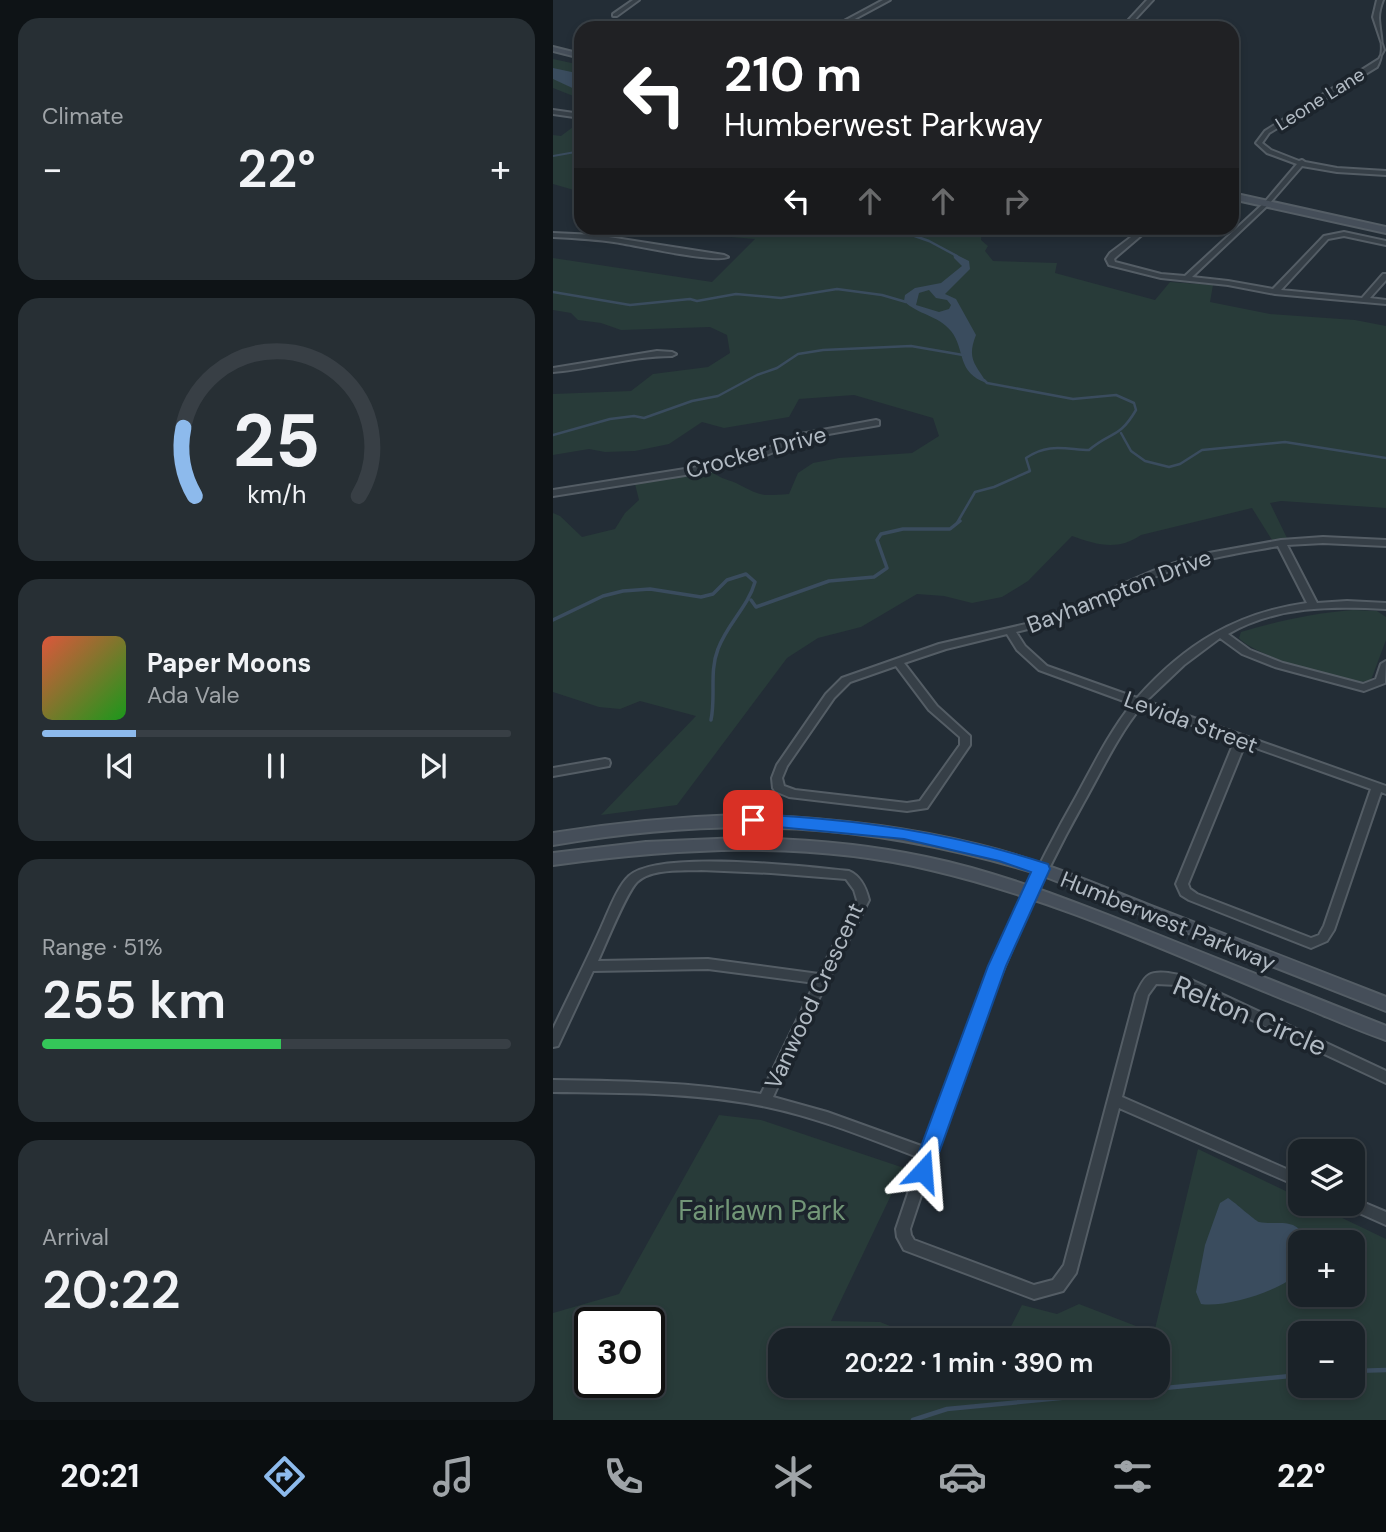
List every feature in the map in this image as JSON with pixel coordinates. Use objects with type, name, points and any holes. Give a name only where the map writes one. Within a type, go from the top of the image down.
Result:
[{"type":"main road","points":[[553,49],[574,54]]},
{"type":"main road","points":[[1239,198],[1386,230]]},
{"type":"main road","name":"Humberwest Parkway","points":[[553,838],[649,823],[686,821],[819,823],[904,833],[1001,855],[1041,869],[1386,1004]]},
{"type":"main road","name":"Humberwest Parkway","points":[[553,859],[659,846],[725,844],[823,848],[926,862],[1029,892],[1386,1033]]},
{"type":"street","points":[[615,15],[636,0]]},
{"type":"street","points":[[847,21],[887,0]]},
{"type":"street","points":[[1130,21],[1150,0]]},
{"type":"street","name":"Leone Lane","points":[[1380,0],[1376,17],[1386,50],[1382,60],[1261,137],[1259,143],[1265,150],[1302,162],[1386,173]]},
{"type":"street","points":[[553,112],[574,115]]},
{"type":"street","points":[[1239,229],[1266,204],[1302,162]]},
{"type":"street","points":[[1275,292],[1326,237],[1344,234],[1386,243]]},
{"type":"street","points":[[553,235],[612,239],[673,252],[724,257]]},
{"type":"street","points":[[1138,235],[1113,255],[1110,259],[1112,263],[1161,276],[1241,285],[1275,292],[1386,302]]},
{"type":"street","points":[[1186,279],[1233,235]]},
{"type":"street","points":[[1365,299],[1386,276]]},
{"type":"street","points":[[553,370],[601,364],[644,354],[671,354]]},
{"type":"street","name":"Crocker Drive","points":[[553,493],[710,468],[759,454],[804,436],[876,423]]},
{"type":"street","name":"Bayhampton Drive","points":[[898,662],[933,708],[965,736],[965,745],[938,787],[923,804],[907,807],[793,794],[779,788],[777,778],[782,765],[830,696],[846,680],[943,646],[1038,624],[1165,569],[1234,550],[1281,542],[1323,540],[1386,544]]},
{"type":"street","points":[[1281,542],[1314,607]]},
{"type":"street","points":[[553,1086],[643,1087],[765,1101],[828,1119],[928,1155],[997,966],[1029,892],[1124,721],[1138,703],[1170,673],[1221,634],[1265,616],[1314,607],[1386,606]]},
{"type":"street","name":"Levida Street","points":[[1011,632],[1021,648],[1043,667],[1382,789]]},
{"type":"street","points":[[1221,634],[1261,659],[1364,688],[1381,681],[1386,664]]},
{"type":"street","points":[[1241,740],[1182,884],[1185,892],[1193,897],[1311,943],[1324,938],[1382,789]]},
{"type":"street","points":[[553,772],[605,763]]},
{"type":"street","name":"Vanwood Crescent","points":[[553,1042],[634,877],[660,867],[761,867],[849,875],[860,888],[863,900],[822,979],[765,1101]]},
{"type":"street","points":[[589,966],[708,964],[822,979]]},
{"type":"street","name":"Relton Circle","points":[[928,1155],[903,1229],[909,1245],[1034,1292],[1047,1291],[1058,1286],[1071,1268],[1142,994],[1152,979],[1179,980],[1386,1077]]},
{"type":"street","points":[[1116,1101],[1288,1176]]},
{"type":"street","points":[[1365,1209],[1386,1219]]},
{"type":"green space","points":[[553,59],[574,64],[574,96],[553,88]]},
{"type":"green space","points":[[574,126],[574,190],[553,184],[553,135],[561,136]]},
{"type":"green space","points":[[707,235],[981,235],[981,240],[988,246],[985,251],[993,261],[1057,263],[1055,273],[1155,300],[1170,282],[1213,285],[1210,302],[1270,314],[1355,320],[1386,326],[1386,508],[1281,501],[1270,503],[1287,538],[1272,540],[1252,508],[1141,535],[1116,545],[1099,544],[1072,536],[1028,581],[1002,597],[972,603],[944,596],[917,594],[861,627],[818,638],[787,658],[677,805],[601,815],[696,716],[640,701],[620,709],[599,707],[553,692],[553,513],[560,516],[582,537],[615,529],[625,513],[639,500],[635,484],[711,471],[761,494],[789,494],[798,473],[813,463],[839,458],[912,453],[939,436],[933,418],[854,395],[799,399],[789,417],[724,428],[702,422],[669,444],[635,451],[605,452],[589,449],[553,455],[553,394],[631,391],[653,374],[708,367],[730,353],[727,335],[710,327],[621,330],[601,323],[578,320],[571,313],[553,310],[553,258],[712,282],[755,239]]},
{"type":"green space","points":[[1353,610],[1377,611],[1386,617],[1386,640],[1371,680],[1345,680],[1303,669],[1262,653],[1239,638],[1241,632],[1269,624],[1310,615]]},
{"type":"green space","name":"Fairlawn Park","points":[[719,1115],[761,1120],[904,1168],[831,1321],[880,1322],[895,1328],[768,1328],[768,1398],[1170,1398],[1170,1328],[1155,1328],[1198,1149],[1288,1192],[1288,1216],[1338,1216],[1386,1239],[1386,1420],[553,1420],[553,1313],[619,1294]]},
{"type":"green space","points":[[1079,1304],[1141,1328],[1010,1328],[1022,1305],[1057,1314]]},
{"type":"water","points":[[553,68],[574,72],[574,89],[553,79]]},
{"type":"water","points":[[953,253],[969,261],[970,269],[945,294],[956,299],[976,335],[972,349],[973,360],[987,383],[970,373],[956,338],[946,326],[904,301],[905,295],[915,288],[941,283],[962,266]],"holes":[[[929,290],[936,298],[947,300],[951,305],[949,309],[939,312],[916,305],[919,293]]]},
{"type":"water","points":[[1228,1198],[1259,1222],[1287,1223],[1298,1228],[1299,1230],[1288,1230],[1288,1281],[1254,1296],[1212,1305],[1201,1304],[1196,1292],[1205,1245],[1220,1203]]},
{"type":"waterway","points":[[553,156],[574,152]]},
{"type":"waterway","points":[[912,235],[957,256]]},
{"type":"waterway","points":[[553,292],[630,305],[690,299],[697,301],[736,294],[781,298],[837,289],[882,295],[906,302]]},
{"type":"waterway","points":[[553,435],[610,419],[634,416],[644,418],[692,401],[718,396],[757,375],[777,368],[798,354],[823,350],[911,346],[963,355]]},
{"type":"waterway","points":[[957,523],[975,492],[994,487],[1030,471],[1026,458],[1049,449],[1089,450],[1125,426],[1136,410],[1134,403],[1116,395],[1073,399],[987,383],[984,380]]},
{"type":"waterway","points":[[1121,433],[1131,451],[1145,461],[1169,467],[1180,464],[1202,450],[1285,442],[1386,458]]},
{"type":"waterway","points":[[751,600],[756,607],[829,581],[874,577],[887,568],[877,540],[881,534],[903,529],[950,529],[960,521]]},
{"type":"waterway","points":[[553,620],[603,596],[623,591],[650,589],[701,597],[713,594],[727,580],[746,574],[755,582],[715,658],[711,720]]},
{"type":"waterway","points":[[1365,1371],[1386,1370]]},
{"type":"waterway","points":[[913,1420],[947,1409],[1288,1376]]},
{"type":"route","points":[[753,820],[819,823],[904,833],[1001,855],[1041,869],[997,966],[923,1171]]}]
